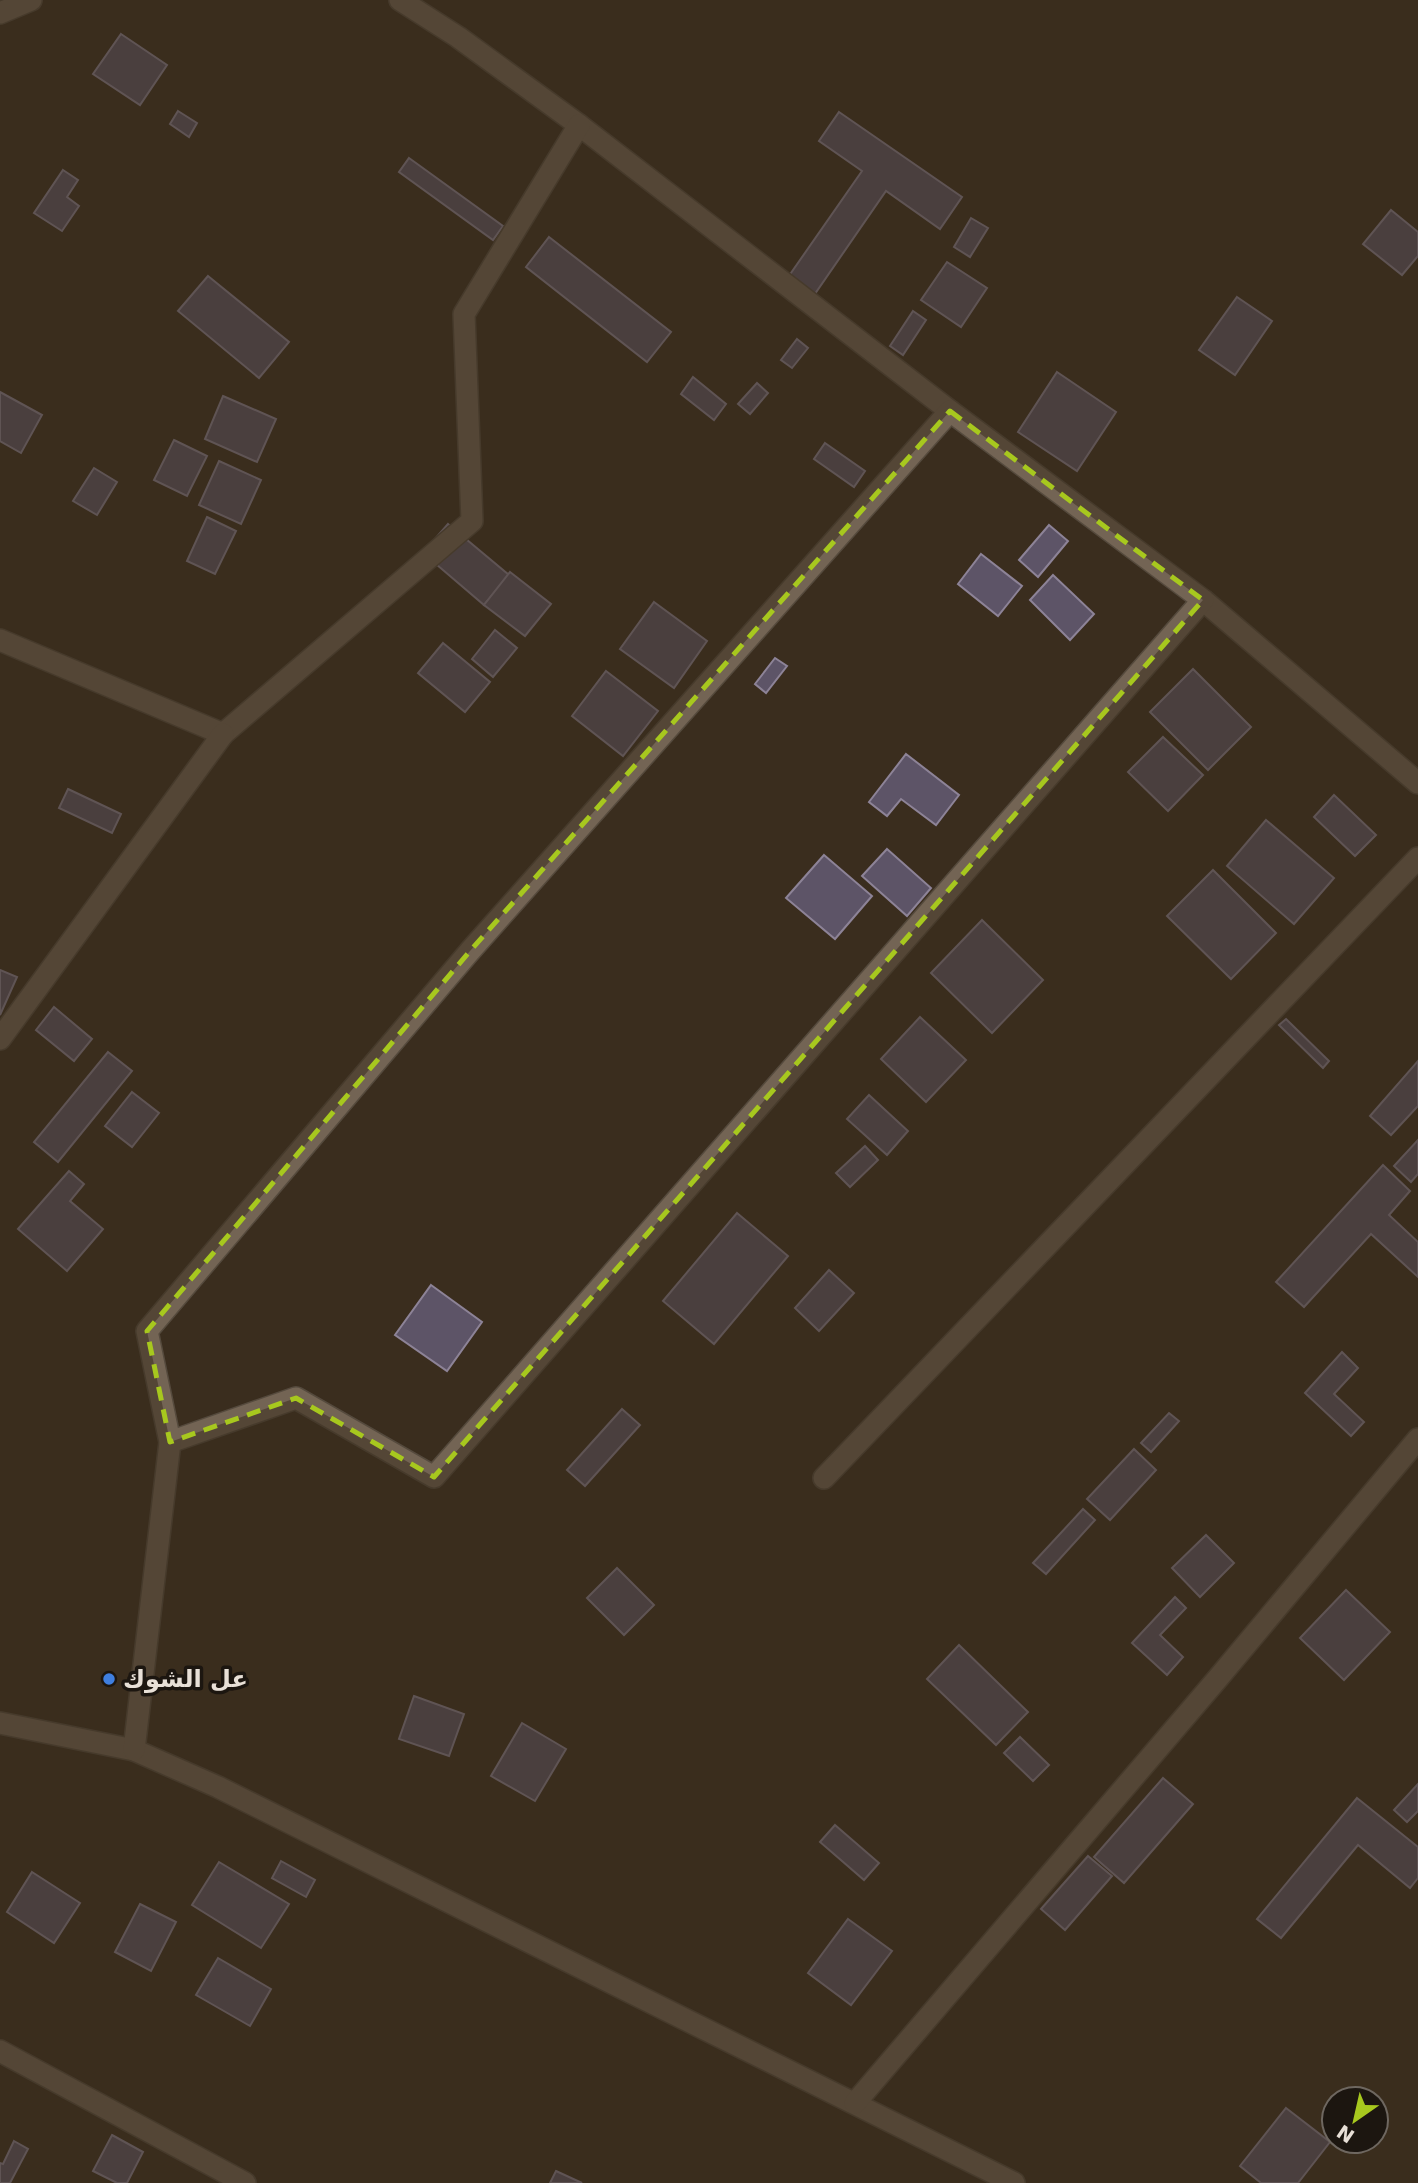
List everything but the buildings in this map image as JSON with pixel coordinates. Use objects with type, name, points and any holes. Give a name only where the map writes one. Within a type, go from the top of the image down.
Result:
[{"type":"street","points":[[0,13],[32,0]]},
{"type":"street","points":[[400,0],[458,37],[579,125],[950,411],[1203,600],[1418,783]]},
{"type":"street","points":[[0,1039],[223,734],[472,521],[464,314],[579,125]]},
{"type":"street","points":[[134,1750],[170,1442],[146,1331],[470,951],[950,411]]},
{"type":"street","points":[[170,1442],[296,1398],[434,1478],[1203,600]]},
{"type":"street","points":[[0,640],[223,734]]},
{"type":"street","points":[[824,1478],[1418,858]]},
{"type":"street","points":[[855,2103],[1418,1440]]},
{"type":"street","points":[[0,1724],[134,1750],[218,1787],[1014,2183]]},
{"type":"street","points":[[0,2051],[245,2183]]},
{"type":"highlighted area","points":[[950,411],[1203,600],[434,1477],[296,1398],[170,1442],[147,1331],[470,951]]},
{"type":"place","name":"عل الشوك","points":[[109,1679]]}]
